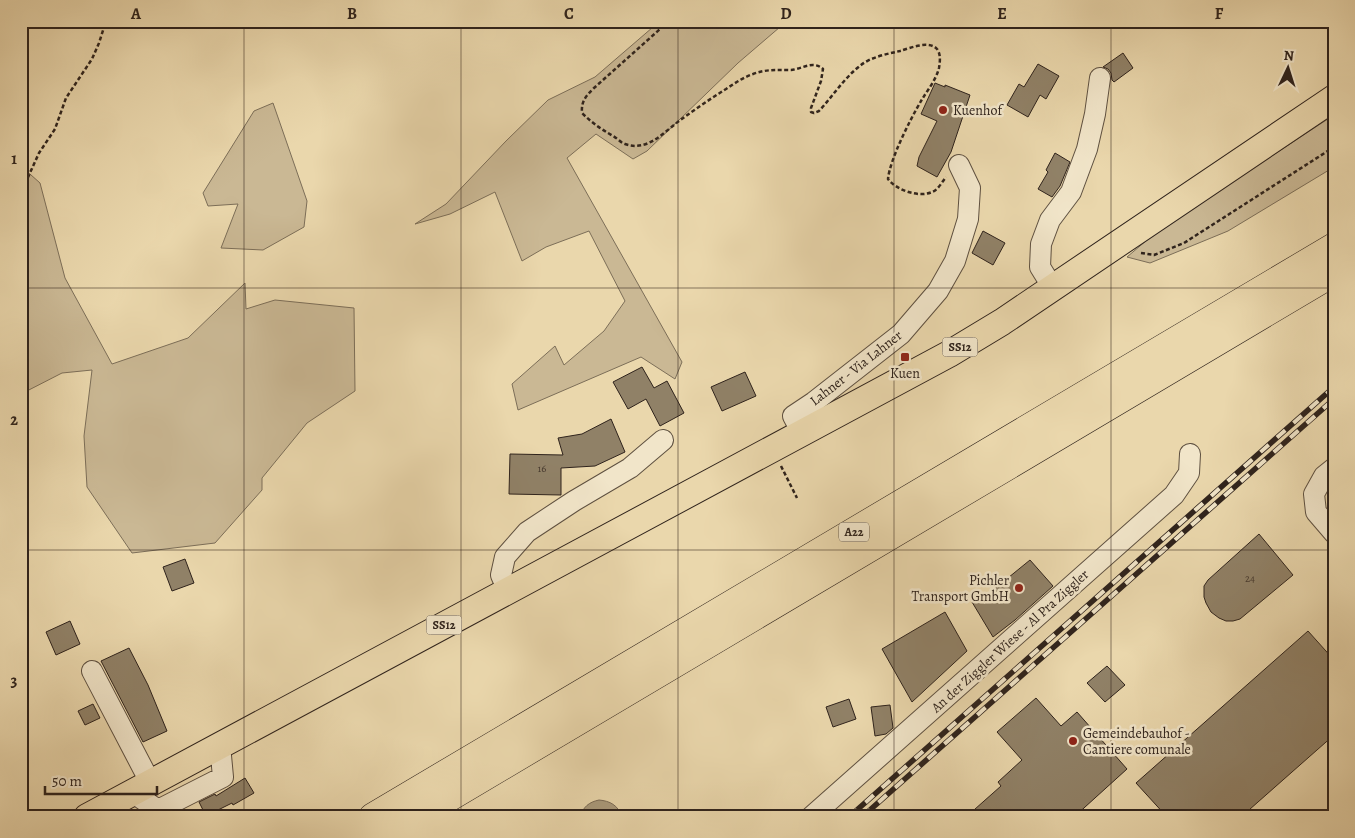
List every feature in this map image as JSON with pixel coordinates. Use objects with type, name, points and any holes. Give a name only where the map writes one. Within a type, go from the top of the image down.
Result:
[{"type":"highway","name":"A22","points":[[373,817],[1334,247]]},
{"type":"highway","name":"A22","points":[[416,817],[1334,272]]},
{"type":"main road","name":"SS12","points":[[87,817],[949,354],[1002,322],[1334,98]]},
{"type":"lane","points":[[1053,288],[1040,267],[1041,244],[1050,220],[1071,192],[1087,150],[1100,78]]},
{"type":"lane","name":"Lahner - Via Lahner","points":[[802,433],[793,416],[902,334],[938,291],[956,261],[968,219],[970,188],[959,165]]},
{"type":"lane","points":[[508,591],[501,575],[505,557],[526,532],[630,468],[663,440]]},
{"type":"lane","name":"An der Ziggler Wiese - Al Pra Ziggler","points":[[811,817],[1174,495],[1189,472],[1190,454]]},
{"type":"lane","points":[[1334,468],[1324,476],[1314,494],[1316,512],[1334,533]]},
{"type":"lane","points":[[92,671],[141,787]]},
{"type":"path","points":[[21,196],[39,153],[55,129],[66,98],[92,59],[106,21]]},
{"type":"path","points":[[669,21],[584,98],[582,113],[602,131],[624,144],[634,146],[647,144],[660,138],[679,121],[740,80],[766,70],[793,70],[812,65],[819,66],[823,70],[811,108],[811,112],[814,113],[819,111],[848,77],[862,64],[877,57],[926,45],[938,50],[940,58],[939,68],[934,80],[914,112],[889,170],[888,179],[892,184],[902,189],[919,194],[932,192],[959,165]]},
{"type":"path","points":[[1124,240],[1140,252],[1154,255],[1184,243],[1334,147]]},
{"type":"path","points":[[772,450],[797,498]]},
{"type":"shaded area","points":[[660,21],[787,21],[738,63],[647,151],[633,159],[596,134],[567,158],[682,362],[675,379],[641,357],[518,410],[512,384],[555,346],[564,365],[604,331],[625,301],[589,231],[546,247],[522,261],[495,192],[450,214],[415,224],[446,204],[548,100],[595,77]]},
{"type":"shaded area","points":[[273,103],[307,201],[304,227],[263,250],[221,248],[238,204],[208,206],[203,193],[254,111]]},
{"type":"shaded area","points":[[1334,115],[1334,167],[1228,231],[1150,263],[1127,257],[1160,229]]},
{"type":"shaded area","points":[[21,166],[40,183],[65,278],[112,364],[188,338],[245,283],[246,309],[275,300],[354,308],[355,391],[307,423],[262,478],[262,490],[215,543],[132,553],[87,487],[84,436],[92,370],[62,373],[21,394]]},
{"type":"shaded area","points":[[599,800],[613,804],[622,817],[580,817],[587,806]]},
{"type":"building","points":[[1123,53],[1133,68],[1114,82],[1111,73],[1103,67]]},
{"type":"building","points":[[1038,64],[1059,76],[1046,99],[1040,95],[1028,117],[1007,105],[1019,84],[1024,87]]},
{"type":"building","points":[[935,83],[970,95],[951,152],[937,177],[917,166],[919,157],[937,121],[921,114]]},
{"type":"building","points":[[1055,153],[1070,162],[1060,186],[1052,197],[1038,189],[1048,172],[1046,170]]},
{"type":"building","points":[[983,231],[1005,243],[993,265],[972,253]]},
{"type":"building","points":[[642,367],[654,388],[667,381],[684,413],[660,426],[646,399],[628,409],[613,382]]},
{"type":"building","points":[[745,372],[756,396],[722,411],[711,387]]},
{"type":"building","points":[[611,419],[625,452],[595,466],[561,468],[561,495],[509,494],[510,454],[563,455],[558,438],[582,434]]},
{"type":"building","points":[[1259,534],[1293,575],[1240,619],[1226,621],[1211,612],[1204,597],[1204,586],[1208,580]]},
{"type":"building","points":[[185,559],[194,583],[172,591],[163,567]]},
{"type":"building","points":[[1030,560],[1053,586],[993,637],[972,602],[987,595]]},
{"type":"building","points":[[945,612],[967,651],[912,702],[882,649]]},
{"type":"building","points":[[70,621],[80,644],[56,655],[46,632]]},
{"type":"building","points":[[1308,631],[1334,660],[1334,735],[1241,817],[1167,817],[1136,783]]},
{"type":"building","points":[[129,648],[148,685],[167,731],[143,742],[101,661]]},
{"type":"building","points":[[1107,666],[1125,685],[1105,702],[1087,683]]},
{"type":"building","name":"Gemeindebauhof - Cantiere comunale","points":[[1036,698],[1061,726],[1077,712],[1127,769],[1074,817],[966,817],[1001,786],[998,782],[1022,760],[997,732]]},
{"type":"building","points":[[849,699],[856,719],[833,727],[826,707]]},
{"type":"building","points":[[93,704],[100,718],[85,725],[78,711]]},
{"type":"building","points":[[890,705],[893,728],[886,734],[875,736],[871,707]]},
{"type":"building","points":[[245,778],[254,793],[233,805],[232,803],[206,816],[199,802],[215,794],[216,796]]},
{"type":"railway","points":[[849,817],[1334,387]]},
{"type":"railway","points":[[862,817],[1334,399]]},
{"type":"place","name":"Kuenhof","points":[[943,110]]},
{"type":"place","name":"Kuen","points":[[905,357]]},
{"type":"place","name":"Pichler Transport GmbH","points":[[1019,588]]},
{"type":"place","name":"Gemeindebauhof - Cantiere comunale","points":[[1073,741]]}]
